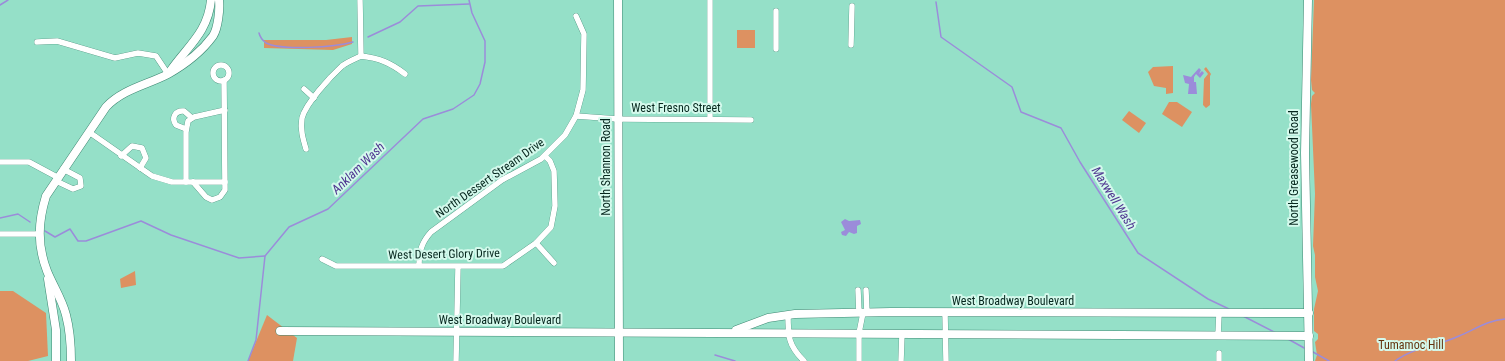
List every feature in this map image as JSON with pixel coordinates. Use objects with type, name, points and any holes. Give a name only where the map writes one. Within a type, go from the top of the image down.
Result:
[{"type":"street","points":[[168,74],[202,31],[207,21],[211,0]]},
{"type":"street","points":[[71,360],[66,316],[47,271],[40,247],[39,234],[41,212],[46,196],[89,132],[113,100],[123,93],[168,74],[194,56],[213,35],[220,0]]},
{"type":"street","points":[[360,0],[361,56]]},
{"type":"street","name":"North Shannon Road","points":[[618,0],[619,361]]},
{"type":"street","points":[[710,0],[710,119]]},
{"type":"street","name":"North Greasewood Road","points":[[1307,1],[1305,153],[1309,361]]},
{"type":"street","points":[[852,6],[852,45]]},
{"type":"street","points":[[776,11],[776,48]]},
{"type":"street","name":"North Dessert Stream Drive","points":[[419,265],[420,250],[424,240],[431,232],[502,180],[545,156],[565,135],[576,116],[583,90],[584,34],[576,16]]},
{"type":"street","points":[[37,42],[57,40],[115,58],[138,53],[156,56],[168,74]]},
{"type":"street","points":[[306,149],[302,137],[302,118],[314,98],[342,66],[361,56],[374,57],[391,64],[405,74]]},
{"type":"street","points":[[224,80],[225,110],[225,190],[220,196],[212,200],[206,197],[190,182],[186,129],[188,121],[192,118],[225,110]]},
{"type":"street","points":[[304,88],[314,98]]},
{"type":"street","points":[[186,129],[176,125],[174,120],[175,115],[179,111],[184,111],[192,118]]},
{"type":"street","name":"West Fresno Street","points":[[576,116],[618,119],[751,120]]},
{"type":"street","points":[[89,132],[121,156],[152,176],[172,182],[225,182]]},
{"type":"street","points":[[121,156],[132,146],[142,148],[146,158],[140,168]]},
{"type":"street","name":"West Desert Glory Drive","points":[[322,259],[336,266],[503,266],[536,243],[551,227],[554,216],[554,171],[550,161],[545,156]]},
{"type":"street","points":[[0,162],[29,162],[73,190],[81,186],[80,178],[63,170]]},
{"type":"street","points":[[0,234],[39,234]]},
{"type":"street","points":[[536,243],[554,263]]},
{"type":"street","points":[[456,361],[458,267]]},
{"type":"street","points":[[47,271],[56,330],[56,361]]},
{"type":"street","points":[[858,290],[863,313]]},
{"type":"street","points":[[859,361],[859,333],[866,290]]},
{"type":"street","points":[[945,313],[946,361]]},
{"type":"street","points":[[788,314],[788,332],[793,350],[804,361]]},
{"type":"street","name":"West Broadway Boulevard","points":[[719,333],[746,327],[768,318],[788,314],[1309,314]]},
{"type":"street","points":[[1218,335],[1219,314]]},
{"type":"street","name":"West Broadway Boulevard","points":[[280,331],[619,333],[788,332],[1309,336]]},
{"type":"street","points":[[901,361],[902,334]]},
{"type":"street","points":[[1218,361],[1219,353]]},
{"type":"green space","name":"Tumamoc Hill","points":[[1314,0],[1505,0],[1505,361],[1315,361],[1317,355],[1315,342],[1318,339],[1318,334],[1314,331],[1314,309],[1318,291],[1315,277],[1315,255],[1313,246],[1315,194],[1311,104],[1312,96],[1315,93],[1312,90],[1311,80]]},
{"type":"green space","points":[[737,30],[755,30],[755,48],[737,48]]},
{"type":"green space","points":[[352,37],[352,44],[333,50],[264,48],[264,40],[326,40]]},
{"type":"green space","points":[[1173,66],[1173,93],[1166,94],[1166,88],[1154,86],[1148,72],[1153,67]]},
{"type":"green space","points":[[1206,67],[1211,74],[1210,105],[1206,108],[1203,105],[1204,79],[1208,74],[1204,69]]},
{"type":"green space","points":[[1169,102],[1177,102],[1192,112],[1182,127],[1162,114]]},
{"type":"green space","points":[[1129,111],[1146,123],[1139,133],[1122,120]]},
{"type":"green space","points":[[135,271],[136,285],[121,288],[120,279]]},
{"type":"green space","points":[[0,291],[13,291],[46,313],[48,356],[28,361],[0,361]]},
{"type":"green space","points":[[267,315],[297,338],[293,361],[248,361]]},
{"type":"shaded area","points":[[1199,68],[1201,70],[1199,74],[1202,71],[1204,73],[1200,78],[1196,74],[1194,77],[1197,94],[1188,94],[1189,84],[1185,83],[1183,75],[1191,77]]},
{"type":"shaded area","points":[[845,219],[849,221],[860,220],[861,224],[857,226],[857,233],[854,234],[849,232],[846,236],[842,235],[841,232],[845,230],[841,222]]},
{"type":"waterway","points":[[0,5],[8,0]]},
{"type":"waterway","name":"Anklam Wash","points":[[248,361],[256,340],[265,256],[289,227],[328,209],[423,119],[453,109],[474,95],[480,84],[485,62],[485,41],[472,13],[469,0]]},
{"type":"waterway","name":"Maxwell Wash","points":[[936,2],[941,37],[1012,87],[1021,112],[1061,128],[1080,162],[1138,253],[1208,299],[1229,309]]},
{"type":"waterway","points":[[368,37],[400,22],[418,6],[469,4]]},
{"type":"waterway","points":[[259,33],[261,38],[266,43],[284,47],[322,47],[353,42]]},
{"type":"waterway","points":[[0,218],[18,214],[30,222]]},
{"type":"waterway","points":[[45,231],[55,237],[70,229],[78,241],[86,241],[141,221],[171,235],[239,258],[265,256]]},
{"type":"waterway","name":"Maxwell Wash","points":[[1243,316],[1276,333]]},
{"type":"waterway","name":"Maxwell Wash","points":[[1395,361],[1402,356],[1451,339],[1487,323],[1505,319]]},
{"type":"waterway","name":"Maxwell Wash","points":[[1288,339],[1306,349]]},
{"type":"waterway","name":"Maxwell Wash","points":[[1313,352],[1329,361]]},
{"type":"waterway","points":[[715,355],[735,361]]}]
